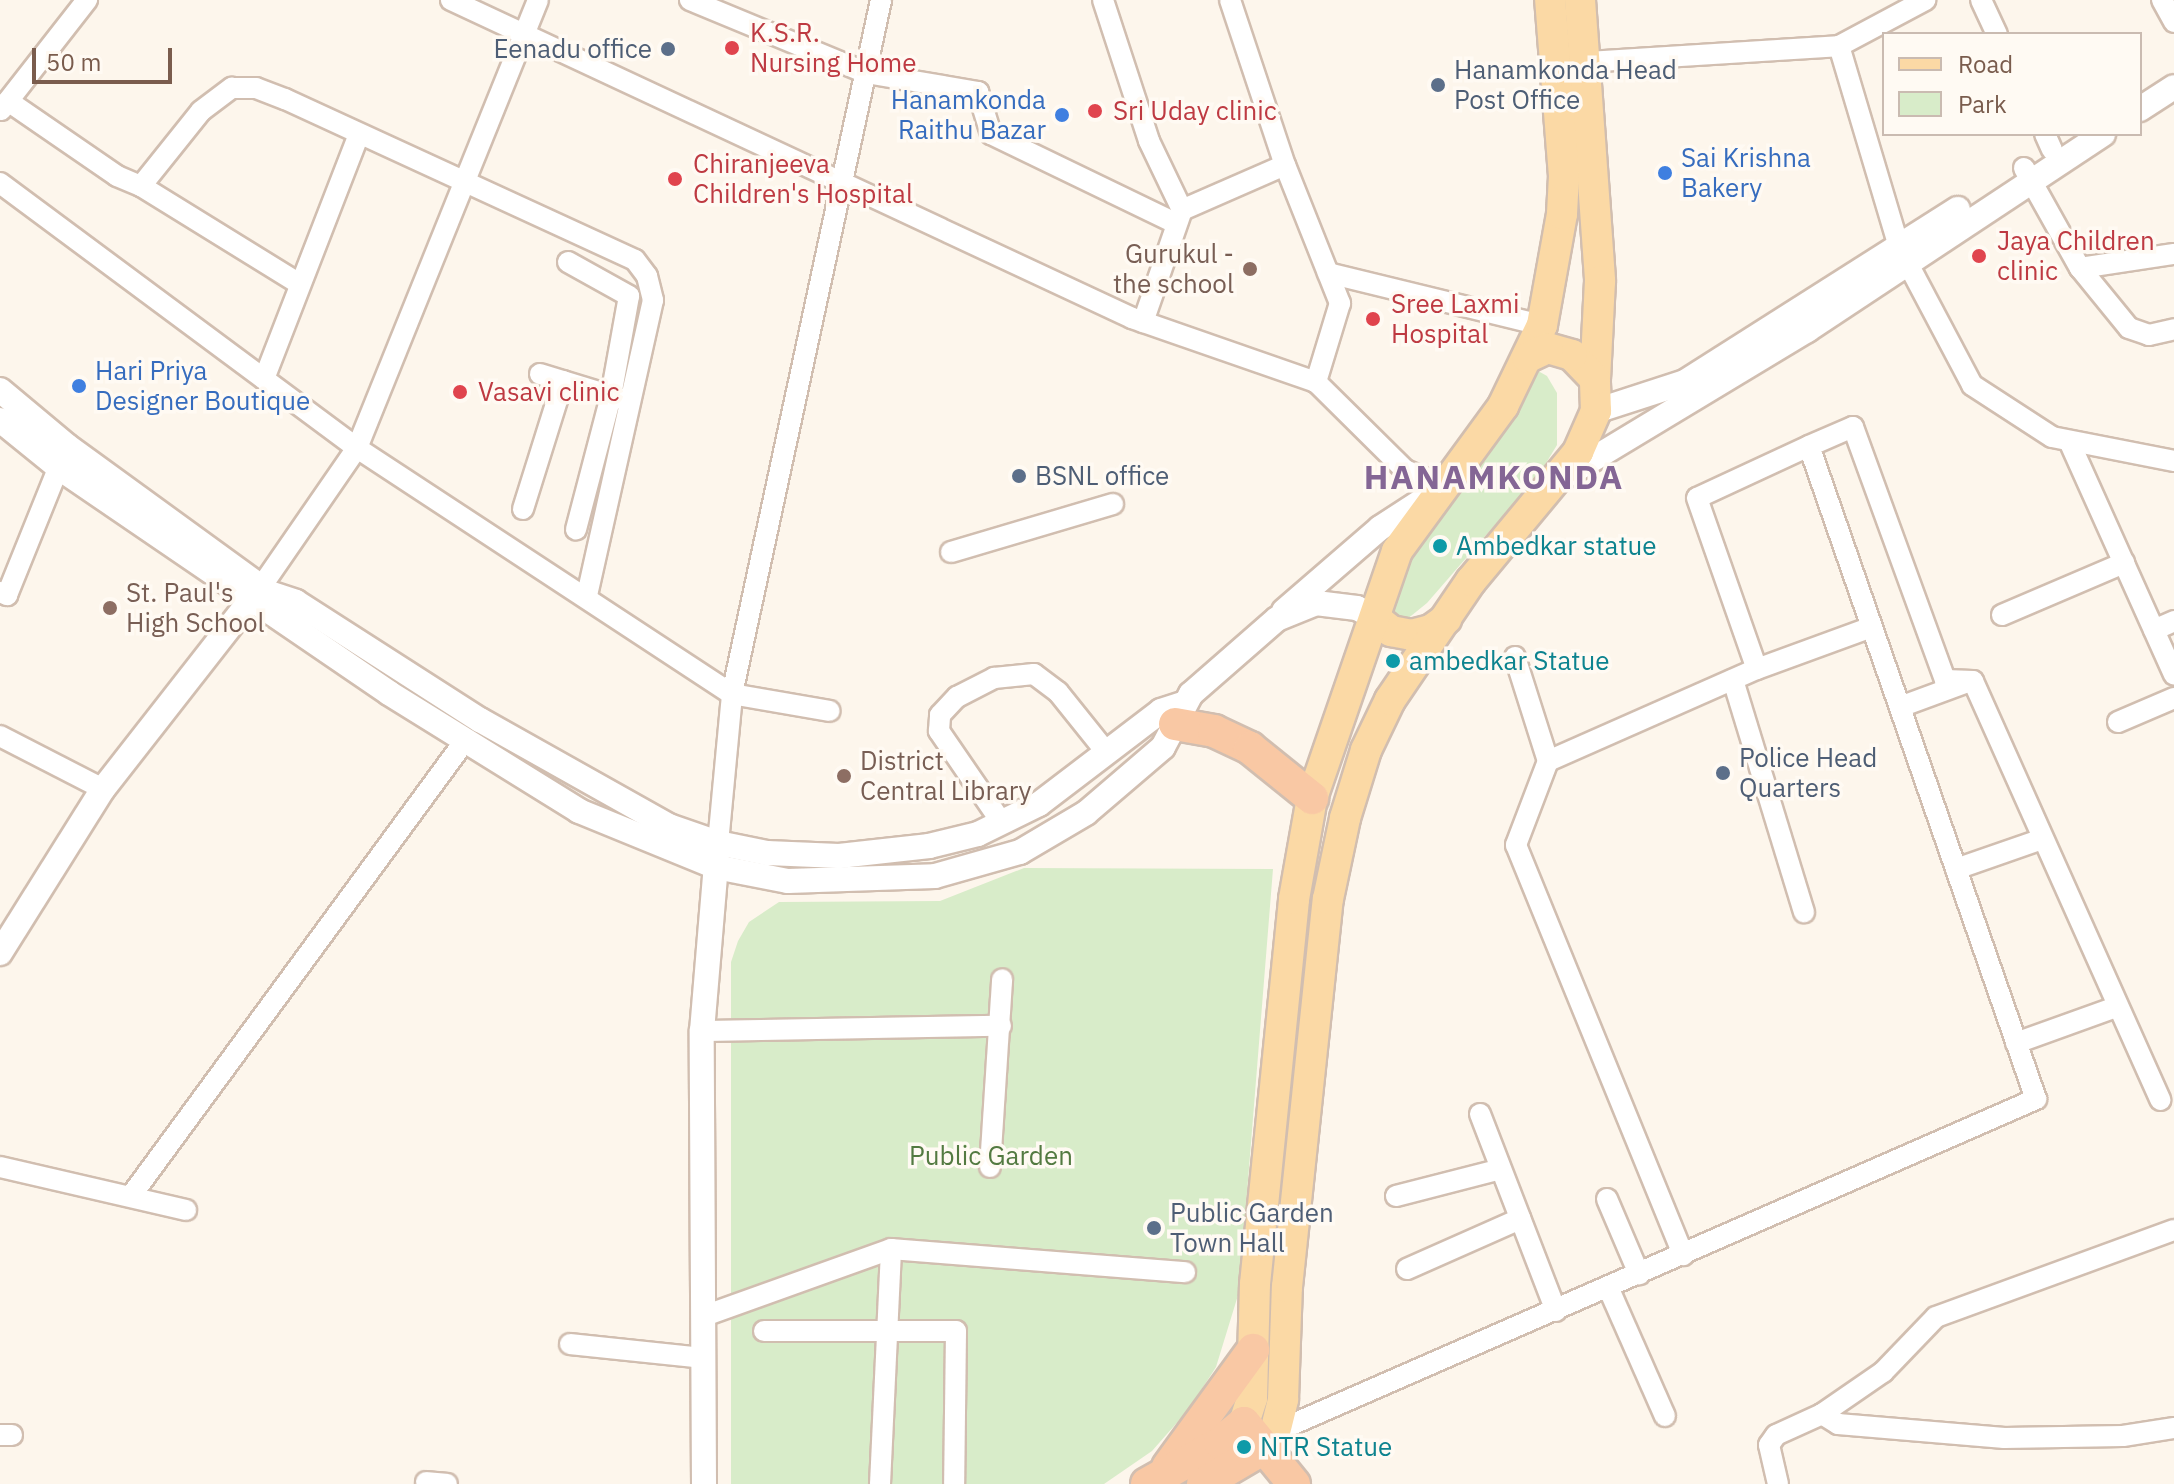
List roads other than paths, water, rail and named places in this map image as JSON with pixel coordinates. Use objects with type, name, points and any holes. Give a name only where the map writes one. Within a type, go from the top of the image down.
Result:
[{"type":"highway","points":[[1179,714],[1250,748],[1312,798]]},
{"type":"highway","points":[[1154,1480],[1253,1350]]},
{"type":"highway","points":[[1154,1480],[1249,1450]]},
{"type":"highway","points":[[1203,1484],[1249,1450]]},
{"type":"highway","points":[[1249,1450],[1294,1484]]},
{"type":"main road","points":[[1249,1450],[1255,1284],[1294,899],[1312,798],[1397,551],[1495,417],[1542,325],[1562,214],[1564,176],[1550,0]]},
{"type":"main road","points":[[1249,1450],[1283,1399],[1287,1287],[1328,899],[1345,818],[1366,750],[1390,700],[1498,545],[1559,480],[1578,452],[1596,411],[1600,281],[1580,0]]},
{"type":"main road","points":[[1527,358],[1548,348],[1559,349],[1595,379]]},
{"type":"main road","points":[[1375,618],[1391,631],[1411,635],[1431,630],[1447,618]]},
{"type":"street","points":[[87,0],[4,106],[298,283]]},
{"type":"street","points":[[0,420],[62,457],[464,742],[579,811],[788,881],[843,883],[935,876],[983,865],[1020,852],[1086,813],[1163,747],[1179,714],[1277,619],[1380,528],[1440,489],[1405,470],[1316,382],[1143,322],[843,187],[451,0]]},
{"type":"street","points":[[0,953],[103,789],[256,592],[357,448],[538,0]]},
{"type":"street","points":[[690,0],[866,73],[978,92],[991,134],[1178,216],[1285,165]]},
{"type":"street","points":[[704,1484],[702,1031],[732,694],[881,0]]},
{"type":"street","points":[[1103,0],[1149,141],[1178,216],[1143,322]]},
{"type":"street","points":[[1230,0],[1285,165],[1340,303],[1316,382]]},
{"type":"street","points":[[1586,62],[1839,46],[1925,0]]},
{"type":"street","points":[[1981,0],[1996,32]]},
{"type":"street","points":[[2162,0],[2174,22]]},
{"type":"street","points":[[1839,46],[1903,254],[1972,385],[2052,437],[2174,461]]},
{"type":"street","points":[[2142,92],[2174,71]]},
{"type":"street","points":[[2142,108],[2174,87]]},
{"type":"street","points":[[141,186],[201,111],[232,88],[256,88],[465,186],[635,260],[647,276],[653,300],[587,596]]},
{"type":"street","points":[[264,379],[298,283],[359,134]]},
{"type":"street","points":[[2028,174],[2048,142],[2069,136]]},
{"type":"street","points":[[1559,480],[1651,428],[1903,254],[2028,174],[2099,136]]},
{"type":"street","points":[[2028,174],[2080,268],[2129,328],[2149,335],[2174,329]]},
{"type":"street","points":[[0,183],[357,448],[587,596],[732,694],[830,711]]},
{"type":"street","points":[[1596,411],[1685,382],[1903,254]]},
{"type":"street","points":[[2080,268],[2174,254]]},
{"type":"street","points":[[568,262],[629,296],[611,396],[576,529]]},
{"type":"street","points":[[1328,273],[1542,325]]},
{"type":"street","points":[[540,374],[632,402]]},
{"type":"street","points":[[523,509],[563,381]]},
{"type":"street","points":[[0,390],[62,457]]},
{"type":"street","points":[[1757,669],[1697,498],[1853,427],[1945,680],[1973,681]]},
{"type":"street","points":[[2069,441],[2174,675]]},
{"type":"street","points":[[1249,1450],[1340,1399],[1556,1311],[2036,1099],[1809,446]]},
{"type":"street","points":[[2,600],[62,457]]},
{"type":"street","points":[[951,552],[1113,504]]},
{"type":"street","points":[[2002,615],[2124,563]]},
{"type":"street","points":[[256,592],[296,602],[480,720],[717,855],[767,853],[839,856],[929,846],[1002,823],[1039,804],[1161,711],[1179,714]]},
{"type":"street","points":[[1277,619],[1316,603],[1357,608],[1375,618]]},
{"type":"street","points":[[2154,630],[2174,621]]},
{"type":"street","points":[[1548,761],[1757,669],[1872,627]]},
{"type":"street","points":[[1515,657],[1548,761],[1516,845],[1683,1255]]},
{"type":"street","points":[[1002,823],[939,731],[940,715],[957,697],[994,678],[1034,674],[1058,692],[1106,752]]},
{"type":"street","points":[[1733,680],[1804,912]]},
{"type":"street","points":[[1900,707],[1973,681]]},
{"type":"street","points":[[1973,681],[2160,1100]]},
{"type":"street","points":[[2118,722],[2174,698]]},
{"type":"street","points":[[0,736],[103,789]]},
{"type":"street","points":[[131,1196],[464,742]]},
{"type":"street","points":[[1956,869],[2042,839]]},
{"type":"street","points":[[990,1167],[1002,979]]},
{"type":"street","points":[[2016,1043],[2116,1007]]},
{"type":"street","points":[[702,1031],[1001,1026]]},
{"type":"street","points":[[1480,1114],[1556,1311]]},
{"type":"street","points":[[0,1167],[186,1210]]},
{"type":"street","points":[[1396,1196],[1501,1169]]},
{"type":"street","points":[[1607,1199],[1639,1274]]},
{"type":"street","points":[[1407,1269],[1520,1219]]},
{"type":"street","points":[[1778,1484],[1769,1445],[1776,1435],[1822,1414],[1883,1372],[1936,1317],[2174,1230]]},
{"type":"street","points":[[704,1316],[891,1249],[1185,1272]]},
{"type":"street","points":[[880,1484],[891,1249]]},
{"type":"street","points":[[1608,1287],[1665,1416]]},
{"type":"street","points":[[764,1331],[956,1331],[954,1484]]},
{"type":"street","points":[[570,1344],[704,1358]]},
{"type":"street","points":[[1822,1414],[1838,1424],[2004,1438],[2123,1436],[2174,1428]]},
{"type":"place","name":"K.S.R. Nursing Home","points":[[732,48]]},
{"type":"place","name":"Eenadu office","points":[[668,49]]},
{"type":"place","name":"Hanamkonda Head Post Office","points":[[1438,85]]},
{"type":"place","name":"Sri Uday clinic","points":[[1095,111]]},
{"type":"place","name":"Hanamkonda Raithu Bazar","points":[[1062,115]]},
{"type":"place","name":"Sai Krishna Bakery","points":[[1665,173]]},
{"type":"place","name":"Chiranjeeva Children's Hospital","points":[[675,179]]},
{"type":"place","name":"Jaya Children clinic","points":[[1979,256]]},
{"type":"place","name":"Gurukul - the school","points":[[1250,269]]},
{"type":"place","name":"Sree Laxmi Hospital","points":[[1373,319]]},
{"type":"place","name":"Hari Priya Designer Boutique","points":[[79,386]]},
{"type":"place","name":"Vasavi clinic","points":[[460,392]]},
{"type":"place","name":"BSNL office","points":[[1019,476]]},
{"type":"place","name":"Ambedkar statue","points":[[1440,546]]},
{"type":"place","name":"St. Paul's High School","points":[[110,608]]},
{"type":"place","name":"ambedkar Statue","points":[[1393,661]]},
{"type":"place","name":"Police Head Quarters","points":[[1723,773]]},
{"type":"place","name":"District Central Library","points":[[844,776]]},
{"type":"place","name":"Public Garden Town Hall","points":[[1154,1228]]},
{"type":"place","name":"NTR Statue","points":[[1244,1447]]},
{"type":"district","name":"HANAMKONDA","points":[[1494,477]]},
{"type":"park label","name":"Public Garden","points":[[991,1156]]}]
